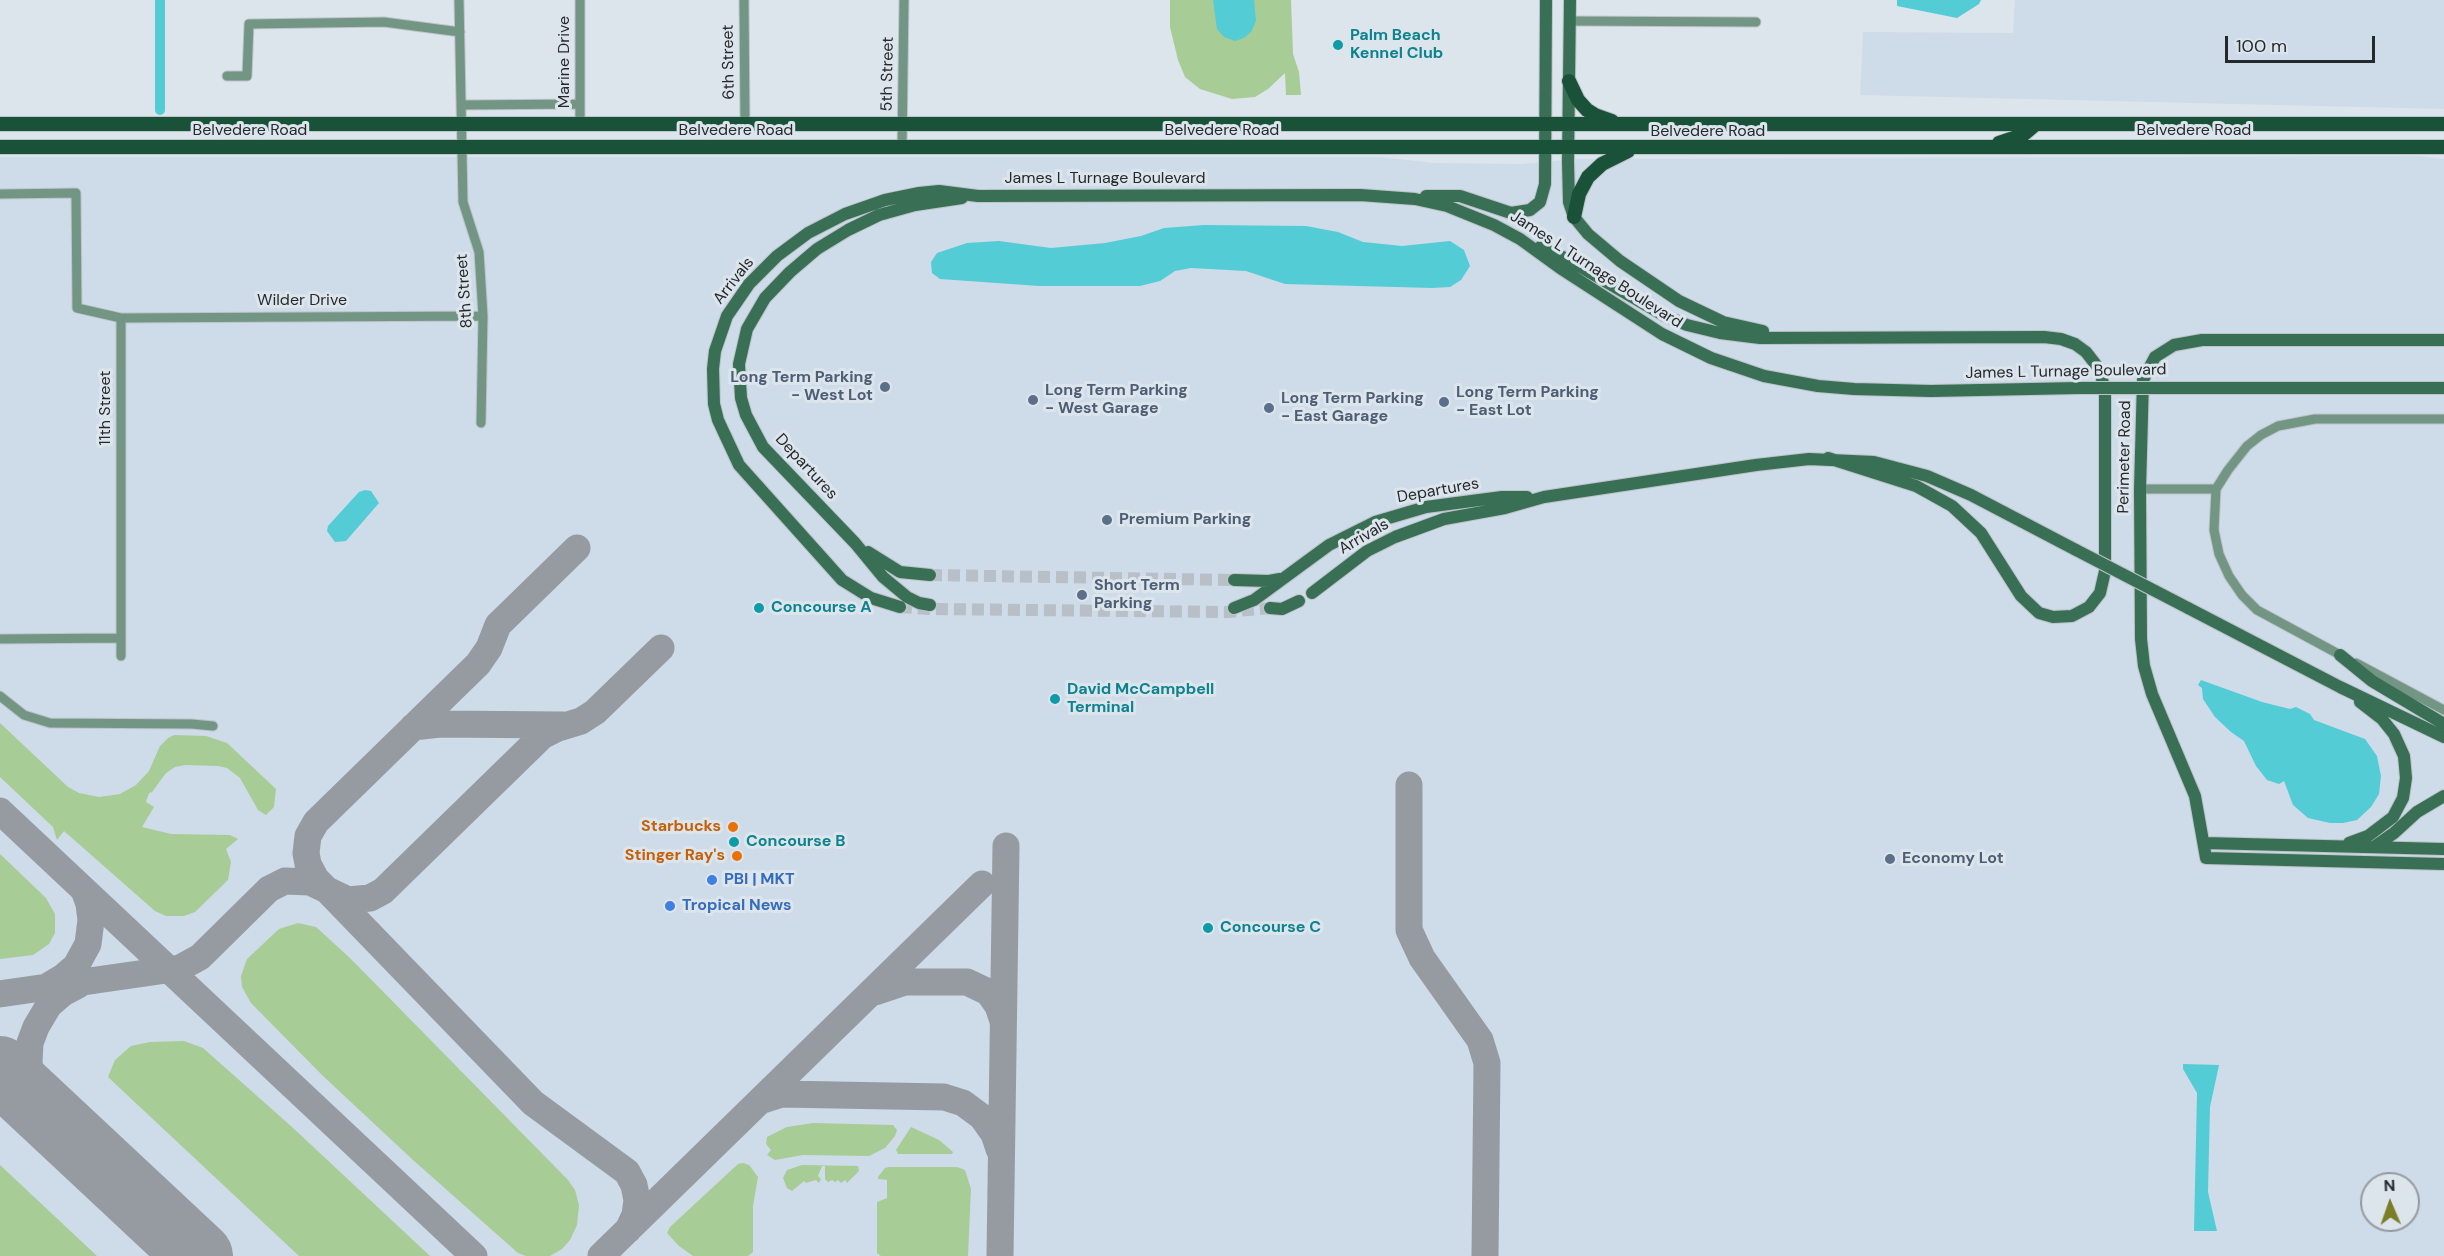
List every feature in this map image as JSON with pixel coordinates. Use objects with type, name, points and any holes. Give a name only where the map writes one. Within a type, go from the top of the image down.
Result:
[{"type":"main road","points":[[1569,81],[1578,100],[1591,113],[1629,125]]},
{"type":"main road","name":"Belvedere Road","points":[[0,124],[2444,124]]},
{"type":"main road","points":[[1983,148],[2023,135],[2036,124]]},
{"type":"main road","name":"Belvedere Road","points":[[0,147],[1545,149],[2444,147]]},
{"type":"main road","points":[[1574,217],[1579,194],[1588,177],[1608,160],[1634,148]]},
{"type":"street","name":"8th Street","points":[[459,0],[464,202],[479,252],[483,316],[481,423]]},
{"type":"street","name":"Marine Drive","points":[[580,0],[580,124]]},
{"type":"street","name":"6th Street","points":[[744,0],[745,124]]},
{"type":"street","name":"5th Street","points":[[902,148],[904,0]]},
{"type":"street","points":[[1398,197],[1460,196],[1504,212],[1518,213],[1530,210],[1540,202],[1544,190],[1546,0]]},
{"type":"street","points":[[1570,0],[1568,149],[1569,197],[1574,217],[1588,234],[1620,261],[1690,307],[1734,325],[1794,337]]},
{"type":"street","points":[[1569,21],[1756,22]]},
{"type":"street","points":[[227,76],[247,76],[249,24],[384,22],[460,32]]},
{"type":"street","points":[[461,105],[580,104]]},
{"type":"street","name":"Arrivals","points":[[900,607],[871,598],[842,580],[739,465],[724,437],[714,404],[715,351],[727,316],[749,284],[777,256],[808,233],[854,211],[903,196],[939,191],[978,196]]},
{"type":"street","points":[[0,194],[76,193],[77,308],[121,318]]},
{"type":"street","name":"James L Turnage Boulevard","points":[[978,196],[1398,197],[1431,202],[1463,212],[1520,238],[1560,268],[1662,334],[1711,358],[1764,376],[1818,386],[1854,389],[2444,388]]},
{"type":"street","name":"Departures","points":[[930,605],[913,601],[892,585],[763,447],[746,415],[741,398],[739,364],[744,337],[754,314],[777,285],[802,260],[848,230],[896,210],[978,196]]},
{"type":"street","points":[[1520,238],[1568,259],[1639,303],[1687,325],[1741,337],[2053,338],[2069,341],[2082,348],[2100,370],[2105,392],[2105,571],[2100,593],[2089,607],[2072,616],[2052,617],[2039,613],[2021,597],[1981,533],[1952,506],[1916,486],[1828,458]]},
{"type":"street","name":"Wilder Drive","points":[[121,318],[483,316]]},
{"type":"street","name":"11th Street","points":[[121,318],[121,657]]},
{"type":"street","name":"Perimeter Road","points":[[2444,340],[2202,340],[2174,345],[2155,357],[2143,380],[2140,489],[2141,629],[2144,666],[2152,694],[2195,796],[2206,858],[2444,864]]},
{"type":"street","points":[[2444,419],[2315,419],[2278,426],[2247,446],[2216,489],[2214,530],[2219,554],[2229,576],[2242,595],[2258,610],[2444,710]]},
{"type":"street","points":[[1544,497],[1773,462],[1828,458],[1874,462],[1927,476],[1971,495],[2340,687],[2444,737]]},
{"type":"street","points":[[2140,489],[2216,489]]},
{"type":"street","name":"Departures","points":[[1234,608],[1254,600],[1317,554],[1357,530],[1408,511],[1502,497],[1544,497]]},
{"type":"street","name":"Arrivals","points":[[1312,592],[1367,551],[1403,533],[1444,519],[1505,508],[1544,497]]},
{"type":"street","name":"Departures","points":[[855,543],[894,570],[908,574],[930,575]]},
{"type":"street","points":[[1234,580],[1269,581],[1284,578]]},
{"type":"street","points":[[1270,608],[1282,609],[1299,601]]},
{"type":"street","points":[[0,639],[121,638]]},
{"type":"street","points":[[2340,655],[2372,681],[2444,724]]},
{"type":"street","points":[[2338,846],[2368,836],[2388,821],[2403,798],[2406,778],[2404,756],[2394,735],[2382,719],[2340,687]]},
{"type":"street","points":[[0,696],[24,715],[43,722],[213,726]]},
{"type":"street","points":[[2317,860],[2343,857],[2374,847],[2417,812],[2444,796]]},
{"type":"street","points":[[2204,843],[2444,849]]},
{"type":"shaded area","points":[[2015,0],[2444,0],[2444,109],[1860,95],[1863,32],[2013,33]]},
{"type":"shaded area","points":[[2419,156],[2444,159],[2444,1256],[0,1256],[0,157],[1380,157],[1435,163],[1521,164],[1578,159]]},
{"type":"green space","points":[[1170,0],[1291,0],[1293,54],[1299,72],[1301,95],[1286,95],[1285,73],[1268,89],[1255,97],[1232,99],[1200,89],[1185,77],[1178,60],[1170,27]]},
{"type":"green space","points":[[0,723],[68,787],[79,793],[99,797],[120,794],[136,785],[149,771],[160,746],[168,738],[174,735],[206,736],[227,743],[276,789],[274,807],[266,815],[258,810],[240,778],[227,768],[185,765],[175,767],[166,773],[149,793],[146,802],[154,807],[142,827],[171,834],[230,835],[238,839],[226,849],[231,862],[228,880],[195,912],[184,916],[166,916],[155,911],[64,831],[57,840],[53,827],[0,777]]},
{"type":"green space","points":[[0,854],[46,898],[55,914],[55,933],[49,944],[33,955],[0,959]]},
{"type":"green space","points":[[298,923],[316,927],[351,959],[568,1180],[575,1190],[579,1205],[577,1225],[570,1240],[562,1249],[550,1256],[526,1256],[518,1253],[322,1075],[251,1003],[242,987],[241,976],[247,959],[279,929]]},
{"type":"green space","points":[[184,1041],[203,1048],[292,1127],[430,1256],[299,1256],[108,1077],[115,1060],[131,1046],[150,1042]]},
{"type":"green space","points":[[813,1123],[893,1125],[897,1130],[885,1148],[869,1156],[803,1155],[775,1160],[767,1155],[771,1150],[766,1144],[767,1137],[787,1127]]},
{"type":"green space","points":[[911,1127],[939,1140],[953,1152],[952,1154],[898,1154],[896,1150]]},
{"type":"green space","points":[[738,1164],[749,1165],[758,1177],[753,1206],[753,1252],[748,1256],[693,1256],[667,1233],[670,1227]]},
{"type":"green space","points":[[0,1165],[97,1256],[0,1256]]},
{"type":"green space","points":[[802,1165],[858,1166],[859,1171],[847,1183],[845,1180],[841,1183],[838,1180],[828,1182],[825,1179],[825,1166],[822,1166],[818,1176],[821,1179],[819,1183],[816,1180],[806,1183],[804,1181],[792,1191],[787,1188],[783,1178],[787,1170]]},
{"type":"green space","points":[[957,1167],[965,1170],[971,1189],[968,1256],[881,1256],[877,1253],[877,1202],[887,1198],[887,1180],[878,1179],[878,1177],[885,1168]]},
{"type":"water","points":[[1213,0],[1254,0],[1256,21],[1251,32],[1235,41],[1224,37],[1217,29]]},
{"type":"water","points":[[1897,0],[1981,0],[1979,4],[1957,18],[1897,6]]},
{"type":"water","points":[[1204,225],[1306,226],[1338,232],[1363,242],[1402,246],[1450,241],[1464,250],[1470,266],[1461,280],[1450,287],[1432,288],[1285,284],[1246,271],[1191,268],[1175,271],[1160,281],[1140,286],[1039,286],[940,279],[932,273],[931,262],[937,253],[967,243],[999,241],[1051,248],[1105,243],[1141,236],[1164,228]]},
{"type":"water","points":[[371,491],[379,503],[346,541],[335,542],[327,531],[328,526],[359,492]]},
{"type":"water","points":[[2201,680],[2262,702],[2290,709],[2296,707],[2310,714],[2314,720],[2365,739],[2377,756],[2381,776],[2379,794],[2371,807],[2357,820],[2343,823],[2330,823],[2308,818],[2293,805],[2284,781],[2279,784],[2267,780],[2256,766],[2244,741],[2215,717],[2203,699],[2202,688],[2198,685]]},
{"type":"water","points":[[2183,1064],[2219,1065],[2210,1107],[2208,1192],[2217,1231],[2194,1231],[2197,1093],[2183,1069]]},
{"type":"waterway","points":[[160,0],[160,110]]},
{"type":"taxiway","points":[[577,548],[498,625],[489,648],[478,664],[316,822],[308,836],[306,853],[308,864],[316,879],[327,890],[348,900],[370,898],[383,891],[542,736],[581,721],[595,712],[661,648]]},
{"type":"taxiway","points":[[413,727],[440,724],[563,725]]},
{"type":"taxiway","points":[[1409,785],[1409,930],[1422,958],[1480,1040],[1487,1063],[1485,1256]]},
{"type":"taxiway","points":[[0,811],[474,1256]]},
{"type":"taxiway","points":[[1000,1256],[1006,846]]},
{"type":"taxiway","points":[[0,994],[180,968],[200,957],[269,889],[285,881],[310,882],[327,890],[533,1103],[627,1172],[634,1185],[637,1200],[635,1215],[628,1230]]},
{"type":"taxiway","points":[[601,1256],[982,884]]},
{"type":"taxiway","points":[[48,986],[76,966],[88,944],[91,920],[84,890]]},
{"type":"taxiway","points":[[875,992],[905,982],[967,982],[988,992],[998,1006],[1003,1021]]},
{"type":"taxiway","points":[[49,1116],[32,1081],[29,1062],[30,1043],[49,1005],[63,993],[78,985]]},
{"type":"taxiway","points":[[760,1101],[782,1094],[944,1097],[963,1103],[982,1117],[994,1134],[999,1149]]},
{"type":"runway","points":[[0,1070],[199,1256]]},
{"type":"tunnel","points":[[930,575],[1234,580]]},
{"type":"tunnel","points":[[900,607],[1227,612],[1270,608]]},
{"type":"place","name":"Palm Beach Kennel Club","points":[[1338,45]]},
{"type":"place","name":"Long Term Parking - West Lot","points":[[885,387]]},
{"type":"place","name":"Long Term Parking - West Garage","points":[[1033,400]]},
{"type":"place","name":"Long Term Parking - East Lot","points":[[1444,402]]},
{"type":"place","name":"Long Term Parking - East Garage","points":[[1269,408]]},
{"type":"place","name":"Premium Parking","points":[[1107,520]]},
{"type":"place","name":"Short Term Parking","points":[[1082,595]]},
{"type":"place","name":"Concourse A","points":[[759,608]]},
{"type":"place","name":"David McCampbell Terminal","points":[[1055,699]]},
{"type":"place","name":"Starbucks","points":[[733,827]]},
{"type":"place","name":"Concourse B","points":[[734,842]]},
{"type":"place","name":"Stinger Ray's","points":[[737,856]]},
{"type":"place","name":"Economy Lot","points":[[1890,859]]},
{"type":"place","name":"PBI | MKT","points":[[712,880]]},
{"type":"place","name":"Tropical News","points":[[670,906]]},
{"type":"place","name":"Concourse C","points":[[1208,928]]}]
